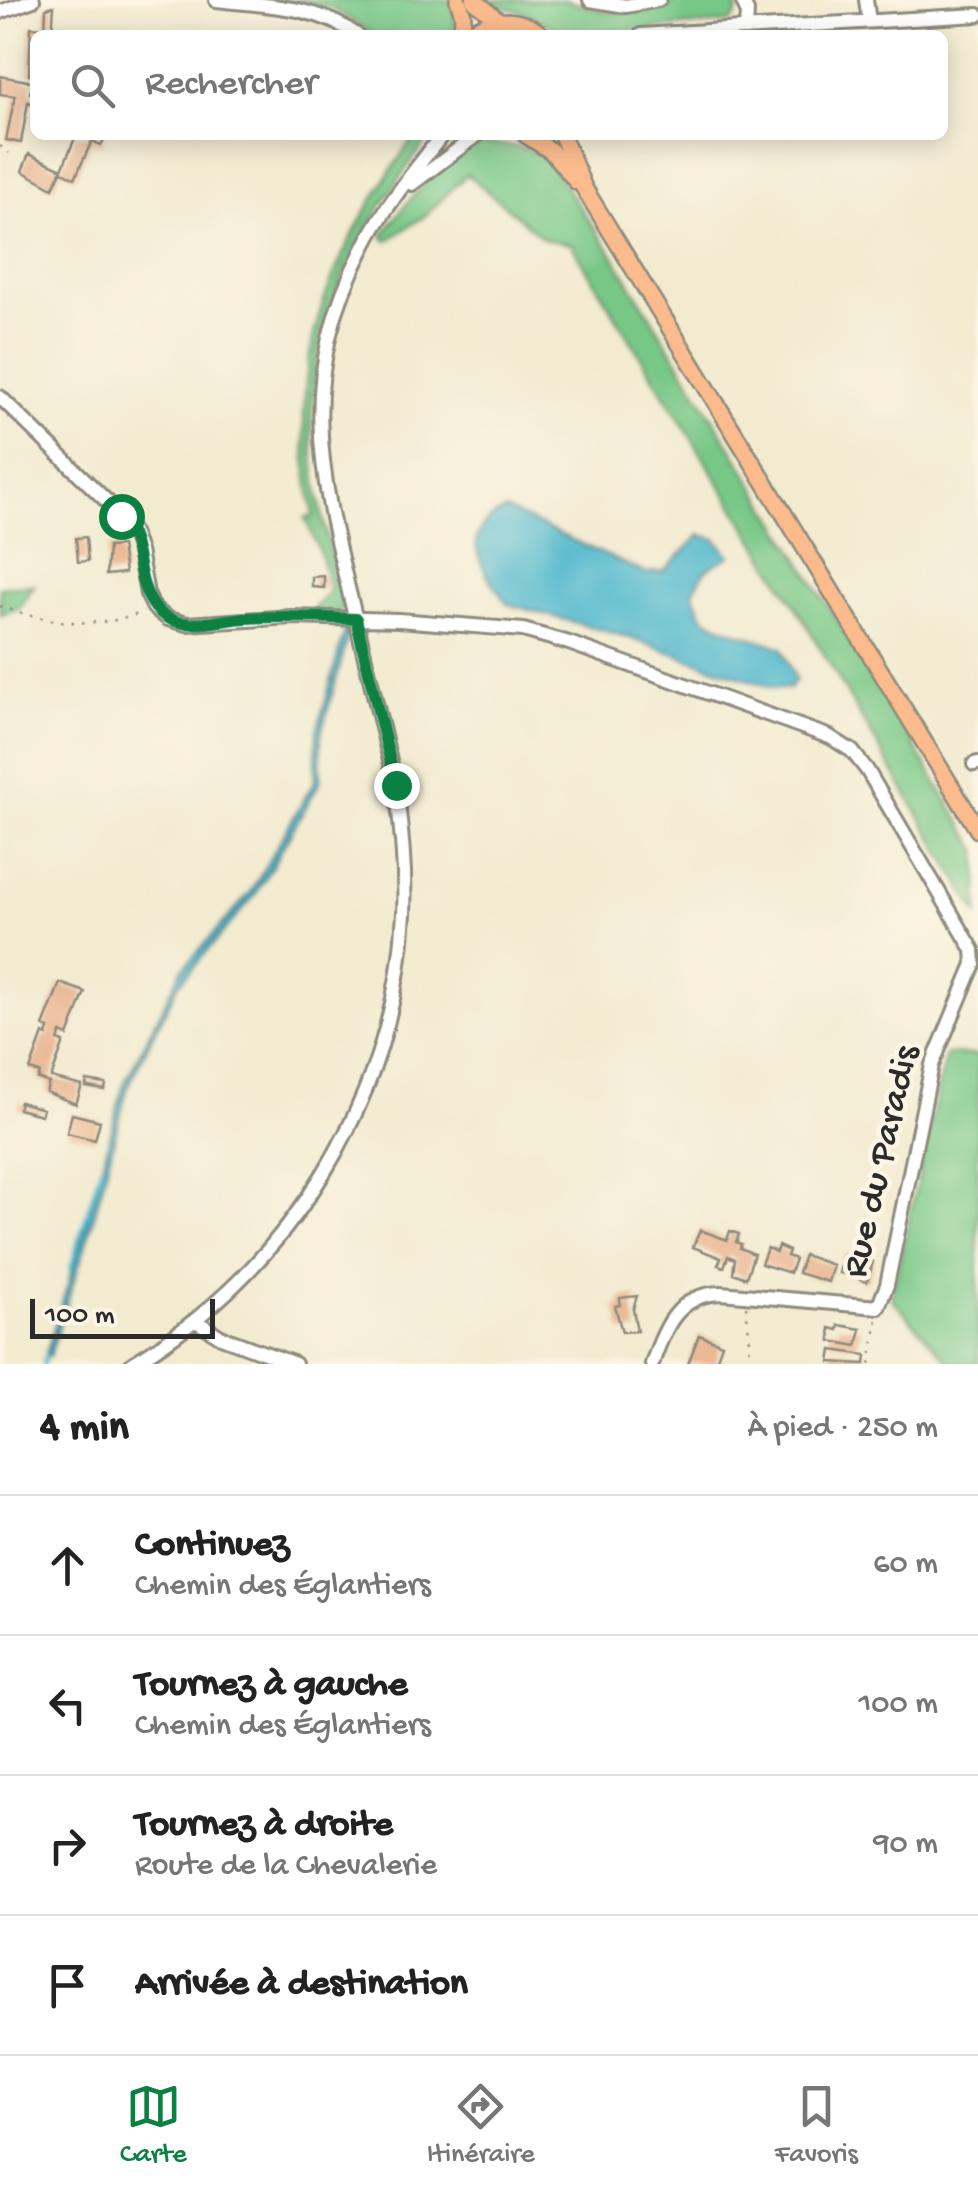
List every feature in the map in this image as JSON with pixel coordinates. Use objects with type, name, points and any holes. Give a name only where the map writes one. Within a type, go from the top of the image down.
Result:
[{"type":"main road","points":[[458,0],[464,30]]},
{"type":"main road","points":[[474,0],[498,20]]},
{"type":"main road","points":[[473,30],[498,20],[517,22],[532,30]]},
{"type":"main road","points":[[534,140],[551,151],[584,188]]},
{"type":"main road","points":[[564,140],[584,188],[978,830]]},
{"type":"street","points":[[0,12],[33,0]]},
{"type":"street","points":[[216,0],[313,12],[349,30]]},
{"type":"street","points":[[590,0],[626,6],[659,0]]},
{"type":"street","points":[[866,0],[869,21]]},
{"type":"street","points":[[746,29],[749,4]]},
{"type":"street","points":[[731,30],[978,14]]},
{"type":"street","points":[[132,1364],[196,1321],[270,1249],[322,1178],[361,1100],[390,1008],[404,912],[403,844],[396,785],[324,483],[319,427],[322,376],[334,322],[352,270],[364,244],[438,140]]},
{"type":"street","points":[[398,196],[466,140]]},
{"type":"street","points":[[0,397],[121,516],[132,532],[147,594],[154,608],[168,619],[187,624],[260,618],[356,619]]},
{"type":"street","name":"Rue du Paradis","points":[[356,619],[523,630],[830,737],[852,751],[867,770],[973,950],[974,964],[932,1065],[888,1286],[878,1307],[710,1293],[686,1303],[668,1324],[652,1364]]},
{"type":"street","points":[[196,1321],[221,1337],[295,1364]]},
{"type":"path","points":[[0,146],[10,153]]},
{"type":"path","points":[[0,606],[35,619],[101,623],[121,621],[154,608]]},
{"type":"path","points":[[746,1295],[748,1364]]},
{"type":"path","points":[[870,1364],[878,1307]]},
{"type":"green space","points":[[281,0],[451,0],[456,26],[455,30],[367,30],[331,8]]},
{"type":"green space","points":[[486,0],[565,0],[608,12],[639,11],[680,0],[732,0],[738,10],[727,23],[558,30],[533,16]]},
{"type":"green space","points":[[412,140],[427,140],[375,215],[353,255],[322,338],[314,382],[316,481],[344,608],[337,613],[311,612],[330,590],[305,518],[314,516],[304,408],[309,360],[336,270]]},
{"type":"green space","points":[[484,143],[541,155],[609,249],[978,850],[978,915],[793,602],[571,244],[544,239],[467,174],[426,215],[387,241],[382,236],[441,168],[455,156]]},
{"type":"green space","points":[[34,585],[20,608],[0,615],[0,587]]},
{"type":"green space","points":[[946,1054],[978,1055],[978,1364],[951,1364],[891,1298]]},
{"type":"water","points":[[506,510],[645,573],[664,571],[700,535],[716,539],[730,556],[707,569],[693,591],[702,614],[727,629],[782,648],[796,680],[789,689],[773,688],[627,637],[507,604],[482,566],[477,541],[480,530]]},
{"type":"water","points":[[345,630],[350,630],[321,734],[320,782],[255,895],[179,984],[141,1059],[127,1090],[91,1228],[50,1355],[45,1357],[124,1084],[181,971],[250,893],[315,780],[317,731]]},
{"type":"building","points":[[54,6],[52,30],[31,30],[45,28],[46,8]]},
{"type":"building","points":[[0,76],[30,81],[30,103],[21,143],[6,140],[15,96],[0,94]]},
{"type":"building","points":[[74,140],[104,140],[101,145],[92,141],[75,178],[61,171],[53,188],[22,171],[29,154],[62,169]]},
{"type":"building","points":[[86,537],[88,561],[78,562],[76,538]]},
{"type":"building","points":[[121,546],[125,573],[106,575],[108,547]]},
{"type":"building","points":[[324,576],[324,588],[312,587],[312,577]]},
{"type":"building","points":[[60,983],[85,992],[68,1036],[61,1033],[58,1040],[64,1042],[51,1078],[82,1086],[76,1104],[46,1092],[49,1083],[38,1079],[40,1073],[30,1070],[43,1034],[47,1036],[49,1029],[43,1026]]},
{"type":"building","points":[[87,1081],[106,1084],[105,1090],[86,1087]]},
{"type":"building","points":[[20,1102],[43,1109],[41,1115],[18,1109]]},
{"type":"building","points":[[72,1114],[100,1121],[95,1140],[67,1133]]},
{"type":"building","points":[[700,1230],[727,1240],[730,1231],[739,1234],[736,1242],[741,1244],[740,1248],[754,1254],[746,1278],[733,1273],[735,1259],[728,1256],[724,1267],[718,1265],[721,1258],[693,1247]]},
{"type":"building","points":[[778,1246],[795,1259],[790,1273],[761,1264],[767,1248],[776,1252]]},
{"type":"building","points":[[804,1255],[833,1265],[828,1282],[798,1273]]},
{"type":"building","points":[[844,1255],[873,1262],[867,1282],[860,1280],[861,1276],[839,1273]]},
{"type":"building","points":[[637,1296],[633,1309],[637,1331],[622,1332],[615,1306],[620,1305],[620,1298]]},
{"type":"building","points":[[839,1325],[861,1329],[857,1346],[831,1341],[830,1328],[838,1330]]},
{"type":"building","points":[[699,1335],[722,1344],[715,1364],[688,1364]]},
{"type":"building","points":[[832,1350],[866,1355],[865,1364],[830,1362]]},
{"type":"waterway","points":[[71,1268],[101,1167]]},
{"type":"waterway","points":[[43,1364],[46,1354]]},
{"type":"route","points":[[121,516],[132,532],[147,594],[154,608],[168,619],[187,624],[244,618],[356,619],[396,785]]}]
